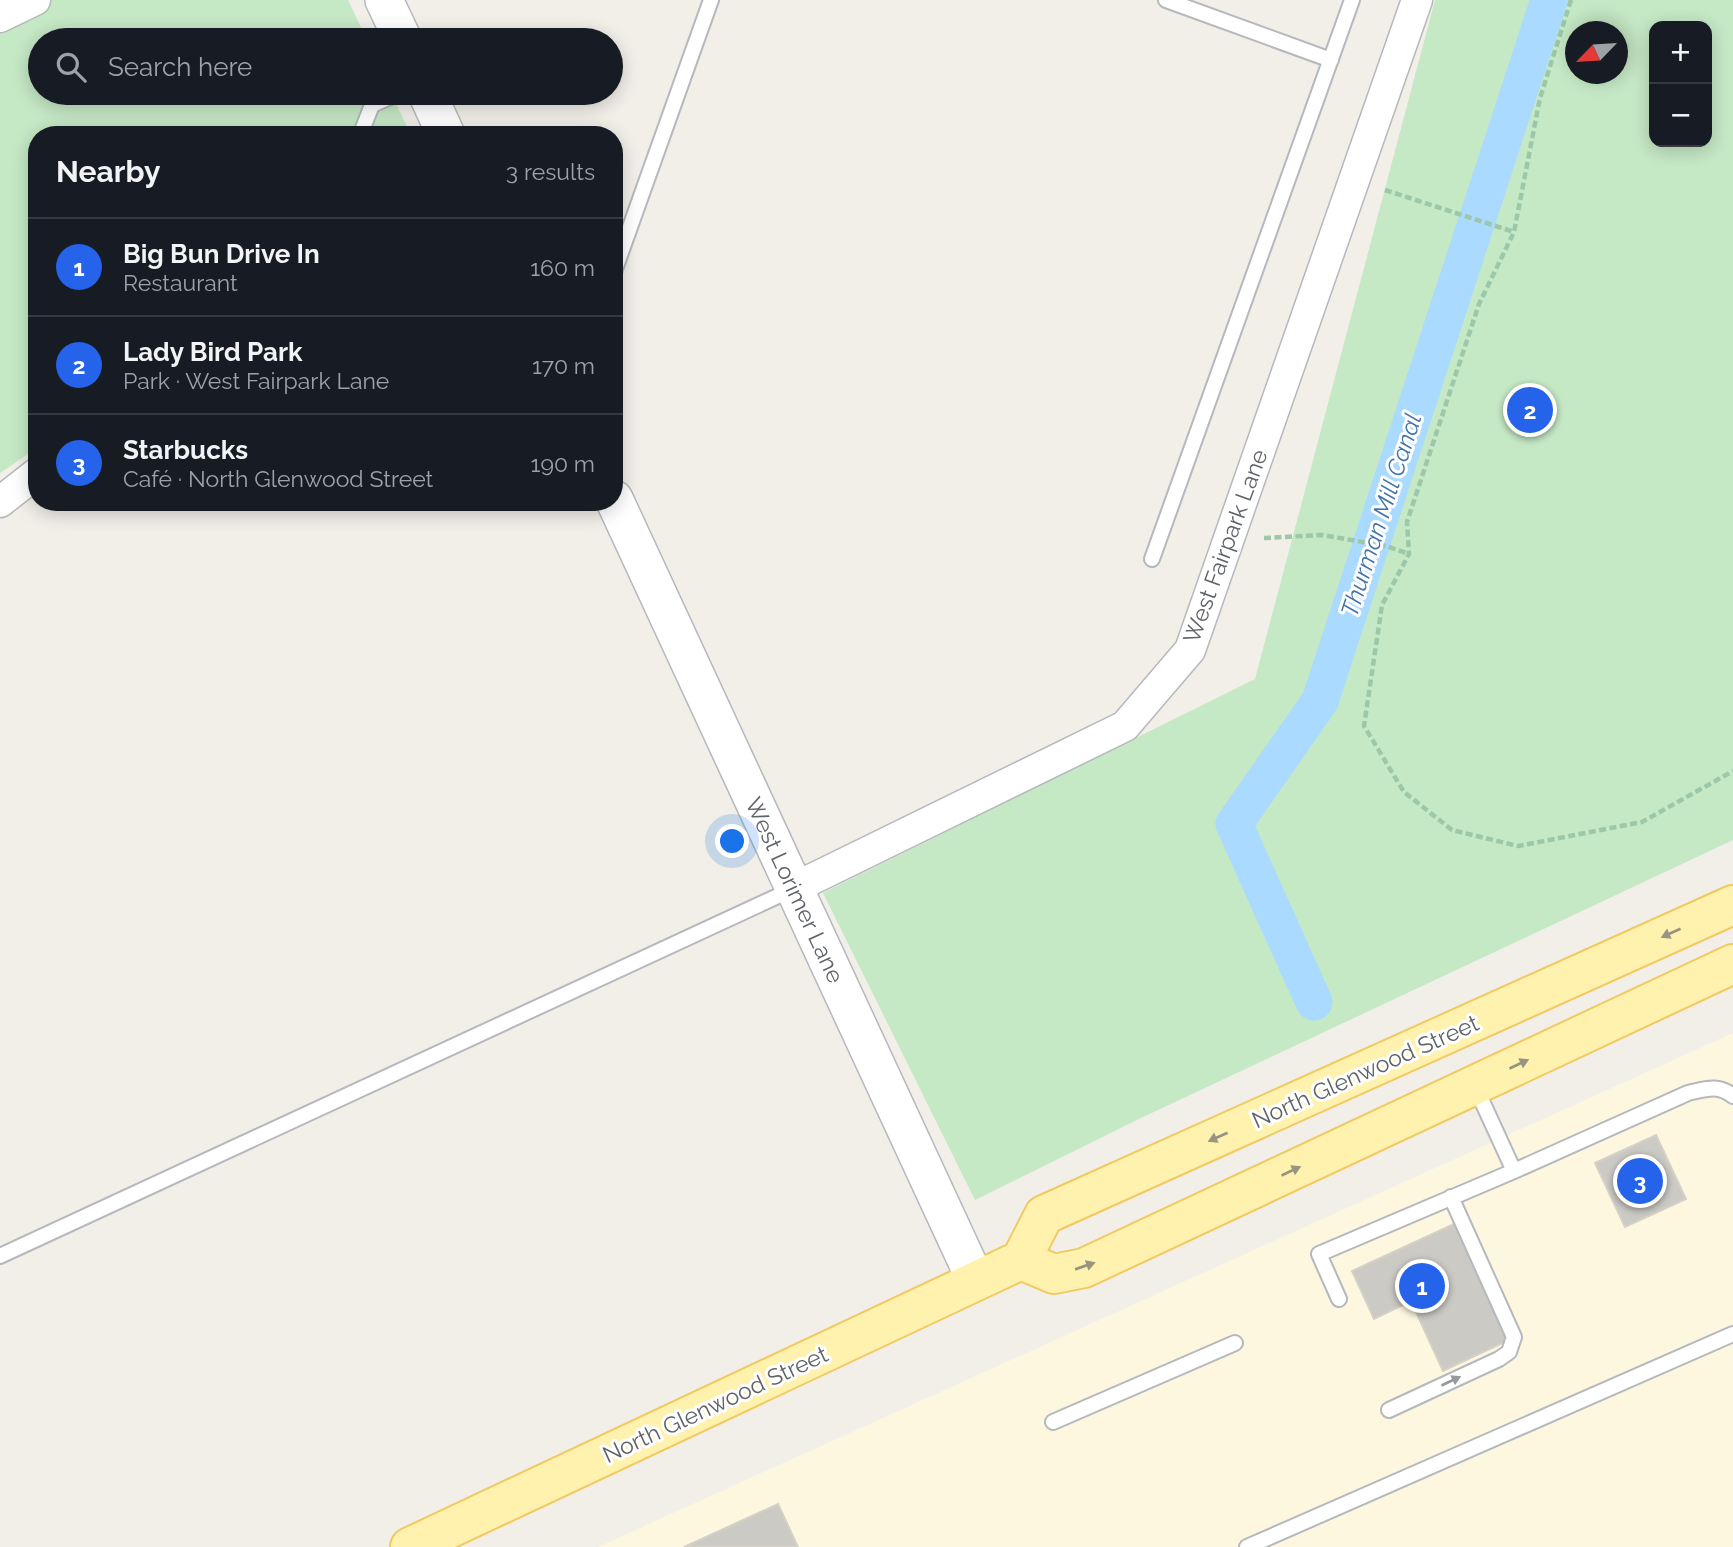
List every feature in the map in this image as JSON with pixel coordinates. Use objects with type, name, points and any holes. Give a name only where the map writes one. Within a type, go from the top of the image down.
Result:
[{"type":"main road","name":"North Glenwood Street","points":[[410,1547],[1021,1260],[1044,1215],[1733,905]]},
{"type":"main road","points":[[1021,1260],[1054,1274],[1084,1269],[1733,964]]},
{"type":"street","points":[[0,17],[35,0]]},
{"type":"street","points":[[384,0],[397,28]]},
{"type":"street","name":"West Fairpark Lane","points":[[794,888],[1125,726],[1190,650],[1417,0]]},
{"type":"street","points":[[432,105],[442,126]]},
{"type":"street","points":[[0,502],[28,480]]},
{"type":"street","name":"West Lorimer Lane","points":[[620,511],[976,1281]]},
{"type":"lane","points":[[623,247],[711,0]]},
{"type":"lane","points":[[1166,0],[1331,60]]},
{"type":"lane","points":[[1152,559],[1352,0]]},
{"type":"lane","points":[[364,126],[374,105]]},
{"type":"lane","points":[[0,1256],[794,888]]},
{"type":"lane","points":[[1475,1084],[1514,1171]]},
{"type":"lane","points":[[1339,1299],[1319,1254],[1688,1093],[1712,1087],[1724,1089],[1733,1096]]},
{"type":"lane","points":[[1389,1410],[1499,1359],[1509,1352],[1514,1337],[1451,1197]]},
{"type":"lane","points":[[1247,1547],[1733,1334]]},
{"type":"lane","points":[[1053,1422],[1235,1343]]},
{"type":"path","points":[[1571,0],[1540,98],[1514,232],[1479,304],[1406,522],[1409,554],[1382,605],[1364,726],[1404,792],[1452,830],[1518,846],[1642,822],[1733,771]]},
{"type":"path","points":[[1405,197],[1514,232]]},
{"type":"path","points":[[1228,540],[1322,535],[1386,546],[1409,554]]},
{"type":"shaded area","points":[[1733,1033],[1733,1547],[598,1547]]},
{"type":"green space","points":[[0,0],[348,0],[361,28],[28,28],[28,105],[397,105],[407,126],[28,126],[28,454],[0,473]]},
{"type":"green space","points":[[1435,0],[1733,0],[1733,840],[1141,1118],[975,1200],[823,893],[1255,679]]},
{"type":"building","points":[[1656,1135],[1686,1199],[1625,1227],[1595,1163]]},
{"type":"building","points":[[1456,1223],[1511,1339],[1443,1371],[1411,1301],[1374,1319],[1352,1271]]},
{"type":"building","points":[[778,1504],[798,1547],[684,1547]]},
{"type":"waterway","name":"Thurman Mill Canal","points":[[1314,1002],[1234,824],[1320,701],[1549,0]]},
{"type":"place","name":"Lady Bird Park","points":[[1530,410]]},
{"type":"place","name":"Starbucks","points":[[1640,1181]]},
{"type":"place","name":"Big Bun Drive In","points":[[1422,1286]]}]
